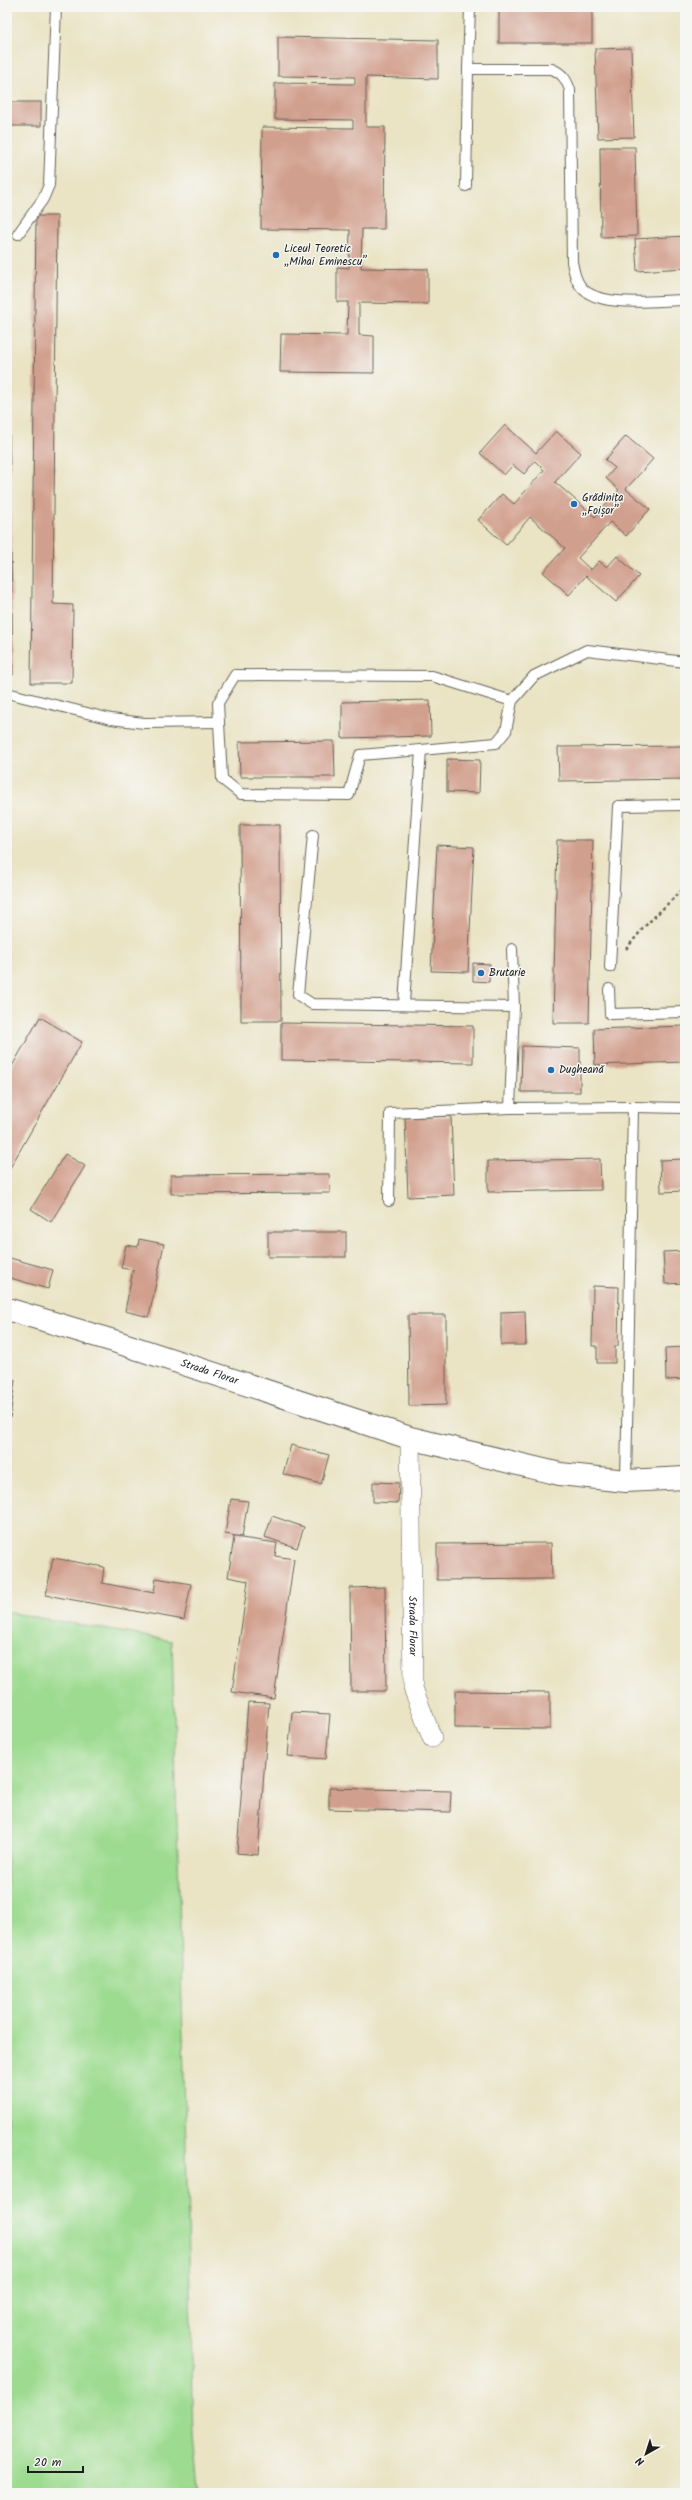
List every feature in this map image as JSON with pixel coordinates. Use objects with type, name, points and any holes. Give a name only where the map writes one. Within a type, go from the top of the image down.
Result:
[{"type":"street","name":"Strada Florar","points":[[7,1309],[117,1342],[410,1438],[560,1474],[626,1481],[685,1478]]},
{"type":"street","name":"Strada Florar","points":[[410,1438],[413,1688],[432,1738]]},
{"type":"lane","points":[[18,234],[43,199],[49,185],[56,7]]},
{"type":"lane","points":[[466,186],[470,7]]},
{"type":"lane","points":[[468,69],[552,69],[561,73],[565,79],[570,90],[572,262],[576,279],[584,290],[594,296],[612,301],[685,300]]},
{"type":"lane","points":[[512,702],[432,676],[235,675],[218,703],[222,779],[241,794],[349,795],[360,755],[496,743],[506,731],[512,702],[534,676],[586,650],[685,662]]},
{"type":"lane","points":[[7,693],[111,719],[144,723],[219,722]]},
{"type":"lane","points":[[404,1004],[421,750]]},
{"type":"lane","points":[[610,963],[618,806],[685,805]]},
{"type":"lane","points":[[313,835],[298,996],[312,1004],[404,1004],[514,1007]]},
{"type":"lane","points":[[510,1108],[514,1007],[512,949]]},
{"type":"lane","points":[[609,989],[610,1014],[685,1012]]},
{"type":"lane","points":[[389,1201],[390,1113],[510,1108],[685,1108]]},
{"type":"lane","points":[[626,1481],[633,1108]]},
{"type":"path","points":[[610,963],[619,956],[644,926],[685,887]]},
{"type":"green space","points":[[7,1612],[172,1641],[194,2436],[199,2493],[7,2493]]},
{"type":"building","points":[[499,7],[592,7],[592,43],[499,43]]},
{"type":"building","points":[[278,37],[438,40],[438,79],[366,77],[366,127],[385,127],[384,229],[362,229],[361,268],[428,269],[428,304],[359,303],[359,335],[374,336],[374,373],[280,372],[281,334],[347,335],[348,302],[337,302],[337,267],[349,268],[350,230],[261,229],[262,127],[353,128],[353,120],[275,119],[275,83],[355,84],[355,77],[278,76]]},
{"type":"building","points":[[631,48],[634,137],[598,138],[595,49]]},
{"type":"building","points":[[7,102],[41,102],[41,126],[7,126]]},
{"type":"building","points":[[600,147],[635,147],[637,236],[601,237]]},
{"type":"building","points":[[36,216],[57,216],[53,604],[73,605],[72,683],[31,683]]},
{"type":"building","points":[[685,236],[685,268],[637,271],[635,239]]},
{"type":"building","points":[[8,355],[13,675],[7,675]]},
{"type":"building","points":[[505,425],[536,453],[556,431],[581,453],[555,482],[595,517],[619,490],[606,478],[615,468],[605,460],[626,436],[653,459],[626,489],[650,509],[626,536],[610,522],[578,558],[591,570],[599,561],[607,567],[617,556],[639,576],[616,602],[586,576],[569,595],[543,572],[565,548],[530,517],[506,545],[478,520],[502,494],[514,504],[544,470],[535,461],[524,474],[513,465],[504,475],[480,453]]},
{"type":"building","points":[[430,700],[431,736],[342,738],[342,702]]},
{"type":"building","points":[[334,741],[335,777],[240,777],[239,742]]},
{"type":"building","points":[[685,746],[685,779],[559,781],[558,747]]},
{"type":"building","points":[[447,759],[480,760],[479,793],[447,792]]},
{"type":"building","points":[[240,825],[280,825],[281,1021],[241,1021]]},
{"type":"building","points":[[557,840],[593,840],[589,1023],[553,1023]]},
{"type":"building","points":[[437,845],[474,847],[468,972],[431,971]]},
{"type":"building","name":"Brutarie","points":[[473,963],[490,964],[489,982],[473,981]]},
{"type":"building","points":[[40,1017],[82,1042],[7,1173],[7,1075]]},
{"type":"building","points":[[281,1023],[473,1026],[473,1063],[281,1060]]},
{"type":"building","points":[[685,1026],[685,1062],[595,1065],[594,1029]]},
{"type":"building","name":"Dugheană","points":[[522,1046],[580,1048],[580,1092],[521,1092]]},
{"type":"building","points":[[451,1116],[454,1195],[408,1197],[405,1118]]},
{"type":"building","points":[[65,1154],[85,1166],[51,1222],[31,1209]]},
{"type":"building","points":[[600,1159],[601,1190],[488,1192],[488,1161]]},
{"type":"building","points":[[685,1159],[685,1191],[661,1192],[660,1160]]},
{"type":"building","points":[[329,1174],[330,1193],[171,1194],[171,1175]]},
{"type":"building","points":[[268,1232],[346,1232],[346,1257],[268,1257]]},
{"type":"building","points":[[139,1239],[164,1244],[149,1317],[125,1311],[133,1270],[121,1268],[126,1245],[138,1247]]},
{"type":"building","points":[[685,1251],[685,1283],[665,1284],[663,1252]]},
{"type":"building","points":[[10,1258],[53,1270],[48,1289],[7,1277]]},
{"type":"building","points":[[593,1286],[619,1287],[618,1346],[615,1346],[615,1363],[597,1363],[597,1346],[592,1346]]},
{"type":"building","points":[[525,1311],[526,1345],[501,1345],[501,1312]]},
{"type":"building","points":[[408,1315],[446,1315],[446,1405],[409,1406]]},
{"type":"building","points":[[685,1347],[685,1379],[666,1380],[665,1348]]},
{"type":"building","points":[[7,1379],[15,1380],[10,1418],[7,1418]]},
{"type":"building","points":[[291,1445],[329,1455],[321,1484],[283,1474]]},
{"type":"building","points":[[373,1482],[399,1483],[398,1503],[373,1502]]},
{"type":"building","points":[[231,1499],[248,1501],[242,1537],[225,1534]]},
{"type":"building","points":[[272,1516],[304,1527],[297,1548],[265,1537]]},
{"type":"building","points":[[234,1537],[277,1543],[275,1556],[294,1559],[274,1698],[232,1692],[248,1581],[228,1577]]},
{"type":"building","points":[[551,1543],[552,1579],[437,1580],[437,1544]]},
{"type":"building","points":[[53,1558],[104,1567],[102,1583],[154,1593],[156,1578],[191,1584],[184,1620],[46,1595]]},
{"type":"building","points":[[385,1587],[386,1691],[351,1691],[350,1588]]},
{"type":"building","points":[[455,1691],[550,1692],[550,1729],[455,1728]]},
{"type":"building","points":[[248,1702],[269,1703],[258,1855],[237,1853]]},
{"type":"building","points":[[292,1712],[330,1714],[326,1759],[288,1756]]},
{"type":"building","points":[[329,1788],[451,1791],[450,1812],[329,1809]]},
{"type":"place","name":"Liceul Teoretic „Mihai Eminescu”","points":[[276,255]]},
{"type":"place","name":"Grădinița „Foișor”","points":[[574,504]]},
{"type":"place","name":"Brutarie","points":[[481,973]]},
{"type":"place","name":"Dugheană","points":[[551,1070]]}]
